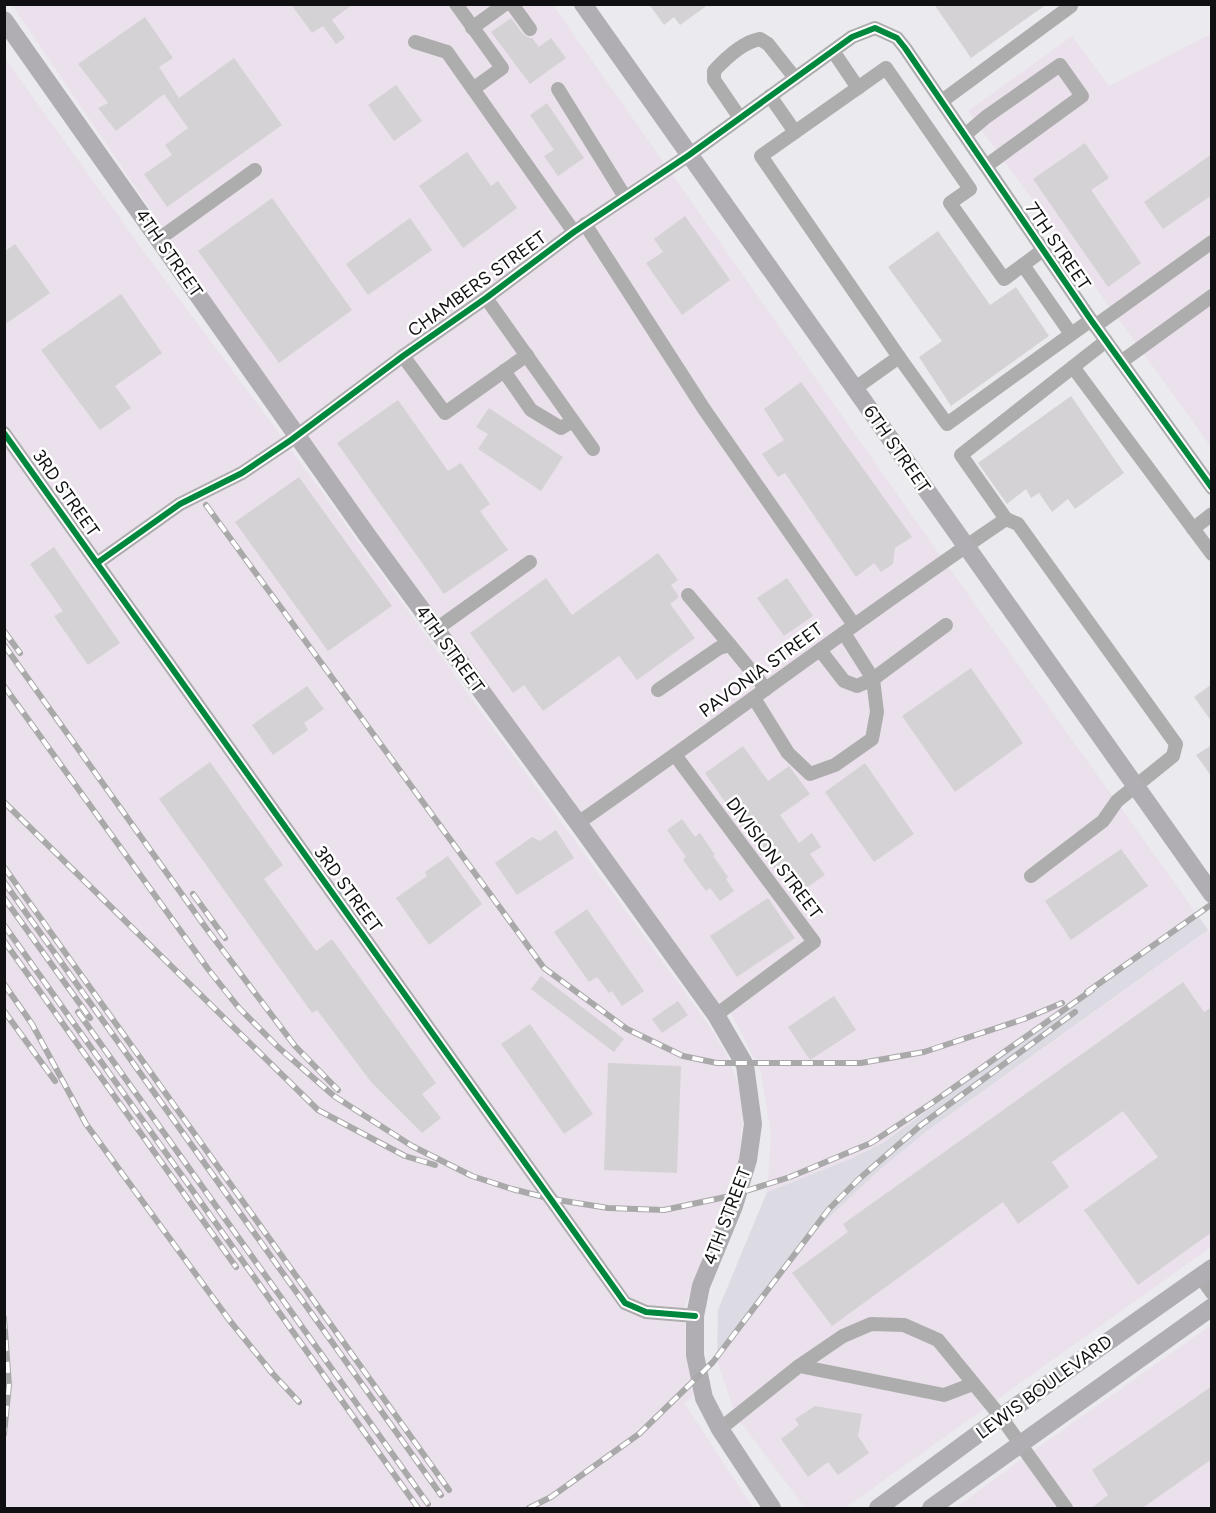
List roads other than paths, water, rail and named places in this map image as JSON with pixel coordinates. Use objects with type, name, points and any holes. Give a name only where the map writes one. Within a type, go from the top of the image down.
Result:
[{"type":"main road","name":"6TH STREET","points":[[583,4],[1212,894]]},
{"type":"main road","name":"4TH STREET","points":[[7,30],[159,239],[435,630],[578,822],[716,1015],[745,1065],[753,1124],[748,1161],[734,1206],[701,1286],[695,1316]]},
{"type":"main road","name":"LEWIS BOULEVARD","points":[[878,1509],[1206,1272]]},
{"type":"main road","name":"LEWIS BOULEVARD","points":[[931,1509],[1212,1307]]},
{"type":"main road","points":[[695,1316],[695,1355],[704,1398],[720,1429],[772,1509]]},
{"type":"street","points":[[456,4],[502,68],[473,89]]},
{"type":"street","points":[[472,28],[505,4]]},
{"type":"street","points":[[512,4],[530,29]]},
{"type":"street","points":[[922,118],[1071,6]]},
{"type":"street","name":"CHAMBERS STREET","points":[[97,563],[180,504],[242,473],[298,436],[403,356],[580,228],[689,155],[852,37],[875,28]]},
{"type":"street","name":"7TH STREET","points":[[875,28],[897,38],[1093,323],[1212,488]]},
{"type":"street","points":[[740,118],[714,80],[714,71],[752,40],[760,39],[768,44],[795,78]]},
{"type":"street","points":[[415,42],[447,52],[580,228],[704,409],[849,629],[873,678],[877,712],[872,739],[835,765],[810,774],[788,753],[754,698]]},
{"type":"street","points":[[832,51],[858,88]]},
{"type":"street","points":[[964,135],[1060,65],[1083,96],[986,166]]},
{"type":"street","points":[[1043,250],[1004,279],[950,203],[970,189],[886,68],[761,156],[947,424],[1071,334],[1093,323],[1212,242]]},
{"type":"street","points":[[558,89],[625,197]]},
{"type":"street","points":[[770,96],[795,132]]},
{"type":"street","points":[[159,239],[255,170]]},
{"type":"street","points":[[1023,265],[1071,334]]},
{"type":"street","points":[[1121,362],[1212,296]]},
{"type":"street","points":[[486,298],[593,449]]},
{"type":"street","points":[[1031,876],[1103,821],[1117,801],[1173,756],[1176,744],[1018,524],[1006,519],[961,455],[1106,341]]},
{"type":"street","points":[[403,356],[445,413],[527,355]]},
{"type":"street","points":[[854,389],[899,357]]},
{"type":"street","points":[[1073,367],[1212,554]]},
{"type":"street","points":[[504,371],[531,410],[561,428],[573,421]]},
{"type":"street","name":"3RD STREET","points":[[4,433],[625,1303],[646,1312],[695,1316]]},
{"type":"street","points":[[1193,529],[1212,514]]},
{"type":"street","name":"PAVONIA STREET","points":[[578,822],[1006,519]]},
{"type":"street","points":[[435,630],[530,562]]},
{"type":"street","points":[[688,595],[766,689]]},
{"type":"street","points":[[819,650],[844,681],[857,686],[873,678],[946,625]]},
{"type":"street","points":[[658,690],[719,648],[730,645]]},
{"type":"street","name":"DIVISION STREET","points":[[675,755],[814,942],[716,1015]]},
{"type":"street","points":[[1206,1272],[1212,1293]]},
{"type":"street","points":[[720,1429],[799,1366],[843,1336],[871,1324],[904,1324],[939,1340],[1020,1443],[1066,1509]]},
{"type":"street","points":[[799,1366],[944,1395],[973,1384]]},
{"type":"railway","points":[[206,505],[544,968],[627,1029],[683,1056],[717,1063],[861,1063],[924,1052],[1024,1019],[1062,1003]]},
{"type":"railway","points":[[4,631],[20,653]]},
{"type":"railway","points":[[4,645],[206,928],[295,1046],[338,1090]]},
{"type":"railway","points":[[4,686],[208,969],[239,1008],[278,1047],[334,1096],[412,1146],[472,1176],[512,1189],[552,1199],[608,1208],[664,1210],[730,1196],[790,1177],[871,1143],[932,1103],[1092,990]]},
{"type":"railway","points":[[4,802],[318,1110],[405,1156],[435,1165]]},
{"type":"railway","points":[[4,867],[449,1490]]},
{"type":"railway","points":[[4,882],[441,1495]]},
{"type":"railway","points":[[193,894],[225,938]]},
{"type":"railway","points":[[4,898],[90,1018]]},
{"type":"railway","points":[[1087,992],[1212,904]]},
{"type":"railway","points":[[4,925],[418,1508]]},
{"type":"railway","points":[[4,941],[236,1267]]},
{"type":"railway","points":[[4,984],[32,1024],[86,1124],[230,1321],[299,1402]]},
{"type":"railway","points":[[4,1011],[55,1081]]},
{"type":"railway","points":[[78,1012],[428,1504]]},
{"type":"railway","points":[[529,1508],[551,1497],[639,1434],[713,1362],[829,1209],[859,1179],[921,1125],[1075,1012]]},
{"type":"railway","points":[[4,1318],[9,1385],[4,1434]]}]
